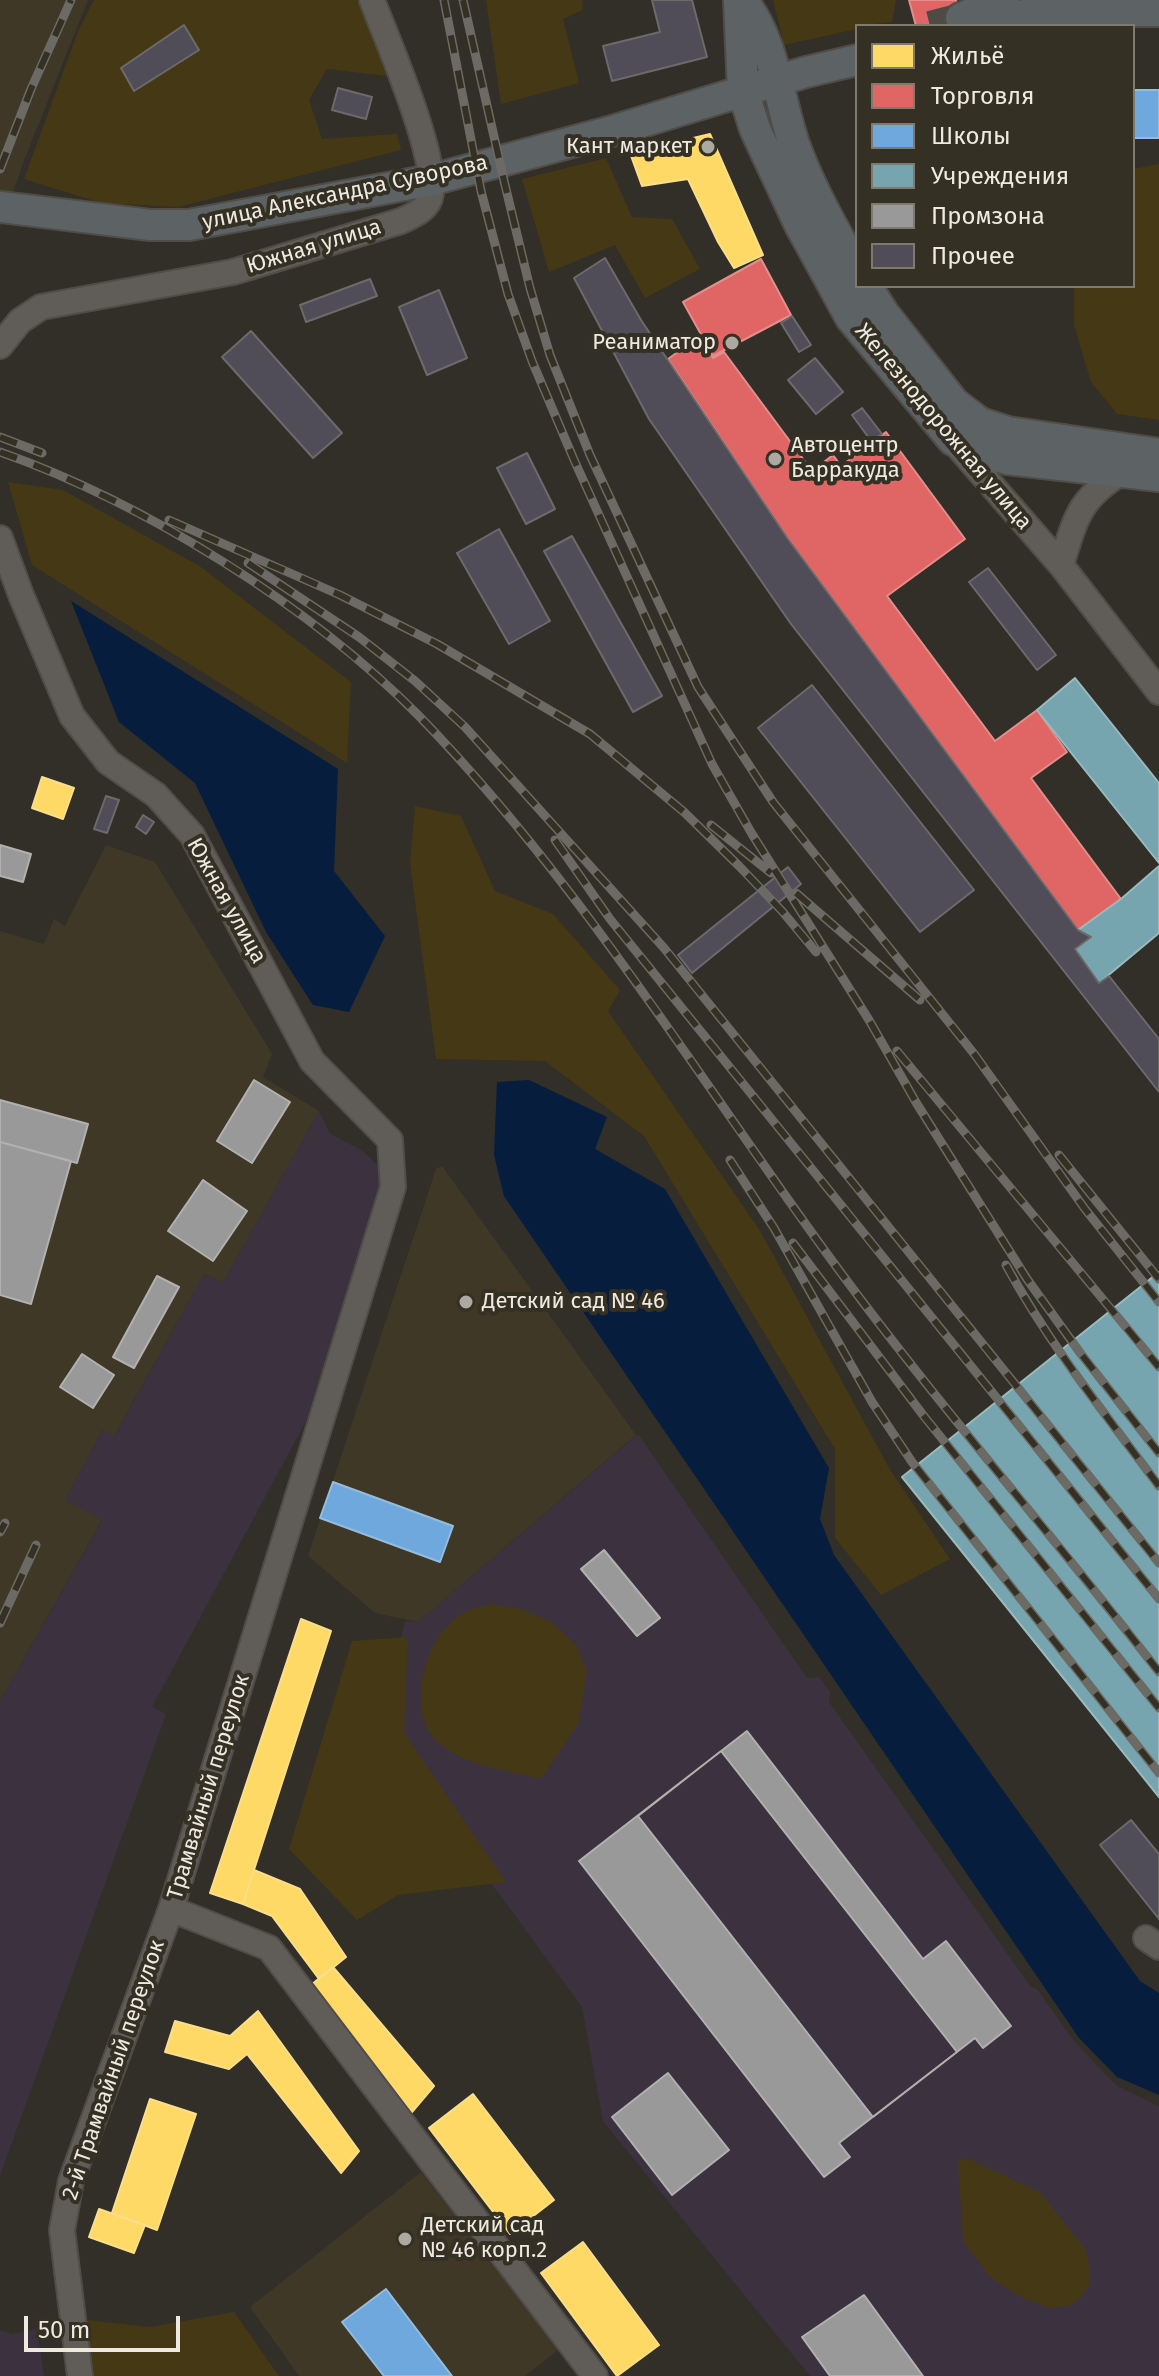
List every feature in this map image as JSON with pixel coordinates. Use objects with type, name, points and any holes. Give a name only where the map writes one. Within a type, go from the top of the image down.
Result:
[{"type":"main road","name":"Железнодорожная улица","points":[[740,0],[762,31],[796,148],[822,207],[855,268]]},
{"type":"main road","name":"Железнодорожная улица","points":[[740,0],[743,91],[755,129],[799,223],[851,318],[959,427]]},
{"type":"main road","points":[[974,22],[1004,0]]},
{"type":"main road","points":[[974,22],[1042,12],[1159,11]]},
{"type":"main road","points":[[775,82],[821,51],[855,43]]},
{"type":"main road","name":"улица Александра Суворова","points":[[0,207],[150,225],[189,225],[431,188],[743,91],[855,61]]},
{"type":"main road","name":"Железнодорожная улица","points":[[867,288],[959,427]]},
{"type":"main road","points":[[1159,454],[1008,432],[980,423],[959,427],[980,452],[1007,459],[1159,476]]},
{"type":"street","points":[[372,0],[422,137],[431,188]]},
{"type":"street","name":"Южная улица","points":[[0,346],[20,321],[41,307],[233,272],[401,221],[421,212],[431,188]]},
{"type":"street","name":"Железнодорожная улица","points":[[959,427],[1159,692]]},
{"type":"street","points":[[1061,565],[1077,513],[1099,486],[1124,471]]},
{"type":"street","name":"Южная улица","points":[[0,538],[72,716],[108,762],[156,795],[192,835],[312,1061],[390,1140],[393,1187]]},
{"type":"street","name":"Трамвайный переулок","points":[[393,1187],[171,1909],[269,1948],[595,2376]]},
{"type":"street","name":"2-й Трамвайный переулок","points":[[80,2376],[62,2230],[71,2181],[171,1909]]},
{"type":"shaded area","points":[[0,0],[88,0],[0,229]]},
{"type":"shaded area","points":[[94,0],[362,0],[387,76],[327,69],[309,100],[322,139],[397,134],[401,150],[178,207],[101,203],[24,179],[79,29]]},
{"type":"shaded area","points":[[486,0],[582,0],[583,10],[563,19],[579,83],[501,104]]},
{"type":"shaded area","points":[[773,0],[896,0],[892,22],[855,24],[855,29],[784,45]]},
{"type":"shaded area","points":[[606,158],[632,217],[672,219],[700,269],[645,298],[615,245],[549,272],[522,179]]},
{"type":"shaded area","points":[[1159,164],[1159,420],[1117,414],[1091,382],[1074,325],[1074,288],[1135,288],[1135,169]]},
{"type":"shaded area","points":[[8,482],[63,490],[201,567],[351,682],[347,763],[32,565]]},
{"type":"shaded area","points":[[415,806],[461,816],[495,891],[553,914],[620,990],[608,1011],[761,1232],[889,1468],[950,1559],[881,1595],[835,1538],[835,1449],[644,1136],[545,1061],[436,1059],[410,863]]},
{"type":"shaded area","points":[[106,845],[155,862],[272,1054],[263,1077],[319,1111],[223,1282],[204,1274],[114,1436],[102,1430],[65,1500],[102,1520],[0,1701],[0,931],[44,944],[54,919],[65,926]]},
{"type":"shaded area","points":[[319,1111],[330,1134],[363,1151],[383,1171],[369,1224],[306,1421],[152,1707],[166,1714],[0,2176],[0,1701],[102,1521],[65,1500],[102,1430],[115,1435],[204,1274],[223,1282]]},
{"type":"shaded area","name":"Детский сад № 46","points":[[442,1166],[636,1435],[418,1622],[375,1613],[308,1556],[436,1169]]},
{"type":"shaded area","points":[[638,1434],[807,1678],[819,1677],[830,1692],[829,1702],[1031,1987],[1037,1989],[1073,2040],[1117,2086],[1159,2106],[1159,2376],[810,2376],[603,2121],[582,2007],[380,1731],[405,1621],[418,1622]]},
{"type":"shaded area","points":[[491,1604],[521,1609],[551,1622],[577,1646],[587,1672],[578,1724],[541,1779],[479,1764],[455,1754],[432,1736],[423,1716],[421,1699],[426,1664],[442,1633],[467,1611]]},
{"type":"shaded area","points":[[408,1637],[404,1733],[506,1882],[398,1895],[357,1920],[289,1849],[352,1641]]},
{"type":"shaded area","points":[[967,2158],[1041,2193],[1085,2249],[1090,2269],[1089,2285],[1081,2298],[1069,2306],[1050,2308],[1025,2299],[991,2278],[963,2241],[958,2161]]},
{"type":"shaded area","name":"Детский сад № 46 корп.2","points":[[421,2172],[559,2349],[525,2376],[299,2376],[250,2307]]},
{"type":"shaded area","points":[[234,2312],[279,2376],[94,2376],[87,2320],[150,2327]]},
{"type":"shaded area","points":[[37,2329],[44,2376],[0,2376],[0,2330],[12,2334]]},
{"type":"water","points":[[71,601],[338,769],[334,871],[385,936],[349,1012],[313,1005],[266,932],[195,783],[119,722]]},
{"type":"water","points":[[529,1080],[607,1117],[595,1149],[665,1189],[829,1468],[820,1519],[834,1555],[1140,1981],[1159,1993],[1159,2095],[1117,2077],[1079,2038],[504,1196],[494,1155],[497,1082]]},
{"type":"building: Жильё","points":[[710,134],[763,255],[734,268],[688,179],[642,186],[630,153]]},
{"type":"building: Жильё","points":[[42,777],[74,788],[63,819],[32,808]]},
{"type":"building: Жильё","points":[[301,1619],[331,1631],[243,1904],[210,1893]]},
{"type":"building: Жильё","points":[[254,1870],[300,1889],[346,1957],[319,1979],[272,1916],[243,1904]]},
{"type":"building: Жильё","points":[[333,1967],[434,2086],[412,2112],[311,1985]]},
{"type":"building: Жильё","points":[[258,2011],[359,2151],[341,2173],[247,2054],[229,2069],[165,2052],[175,2021],[230,2036]]},
{"type":"building: Жильё","points":[[473,2094],[554,2200],[510,2234],[429,2128]]},
{"type":"building: Жильё","points":[[150,2099],[196,2114],[157,2230],[112,2213]]},
{"type":"building: Жильё","points":[[99,2209],[145,2225],[134,2253],[89,2237]]},
{"type":"building: Жильё","points":[[583,2242],[659,2345],[617,2376],[541,2273]]},
{"type":"building: Торговля","points":[[909,0],[956,0],[962,24],[915,24]]},
{"type":"building: Торговля","points":[[761,259],[791,315],[713,356],[683,302]]},
{"type":"building: Торговля","points":[[701,335],[713,358],[724,352],[812,471],[833,455],[841,466],[886,432],[965,539],[887,596],[995,741],[1037,710],[1067,752],[1031,778],[1121,899],[1078,930],[788,539],[668,359]]},
{"type":"building: Школы","points":[[1135,90],[1159,90],[1159,138],[1135,138]]},
{"type":"building: Школы","points":[[333,1482],[453,1526],[440,1562],[320,1518]]},
{"type":"building: Школы","points":[[386,2289],[452,2376],[384,2376],[342,2322]]},
{"type":"building: Учреждения","points":[[1075,678],[1159,783],[1159,863],[1037,710]]},
{"type":"building: Учреждения","points":[[1159,866],[1159,933],[1099,983],[1075,949],[1091,937],[1078,930]]},
{"type":"building: Учреждения","points":[[1159,1272],[1159,1797],[902,1477]]},
{"type":"building: Промзона","points":[[0,845],[31,854],[23,882],[0,876]]},
{"type":"building: Промзона","points":[[254,1080],[290,1102],[252,1163],[217,1141]]},
{"type":"building: Промзона","points":[[0,1100],[88,1124],[77,1163],[0,1142]]},
{"type":"building: Промзона","points":[[0,1142],[71,1161],[31,1304],[0,1295]]},
{"type":"building: Промзона","points":[[203,1180],[247,1211],[213,1261],[168,1231]]},
{"type":"building: Промзона","points":[[157,1276],[179,1287],[134,1368],[113,1357]]},
{"type":"building: Промзона","points":[[82,1354],[114,1375],[93,1408],[60,1387]]},
{"type":"building: Промзона","points":[[604,1550],[660,1618],[637,1636],[581,1569]]},
{"type":"building: Промзона","points":[[747,1731],[923,1959],[946,1941],[1011,2026],[983,2048],[975,2038],[839,2143],[850,2157],[824,2177],[579,1861]]},
{"type":"building: Промзона","points":[[721,1751],[957,2052],[873,2117],[638,1816]]},
{"type":"building: Промзона","points":[[668,2073],[729,2150],[672,2195],[612,2117]]},
{"type":"building: Промзона","points":[[864,2295],[923,2376],[830,2376],[802,2337]]},
{"type":"building: Прочее","points":[[652,0],[692,0],[707,57],[612,81],[603,46],[660,32]]},
{"type":"building: Прочее","points":[[184,25],[199,50],[134,91],[121,68]]},
{"type":"building: Прочее","points":[[338,88],[372,97],[366,119],[332,110]]},
{"type":"building: Прочее","points":[[605,258],[641,320],[788,539],[1078,930],[1091,937],[1075,949],[1099,983],[1109,976],[1159,1039],[1159,1092],[791,624],[649,419],[574,278]]},
{"type":"building: Прочее","points":[[370,279],[377,296],[306,322],[300,305]]},
{"type":"building: Прочее","points":[[439,290],[467,358],[427,375],[399,307]]},
{"type":"building: Прочее","points":[[792,316],[811,345],[799,352],[781,323]]},
{"type":"building: Прочее","points":[[251,331],[342,433],[313,458],[222,357]]},
{"type":"building: Прочее","points":[[815,358],[843,392],[816,414],[788,380]]},
{"type":"building: Прочее","points":[[862,408],[882,434],[871,441],[852,415]]},
{"type":"building: Прочее","points":[[527,453],[555,509],[526,524],[497,468]]},
{"type":"building: Прочее","points":[[499,529],[550,621],[509,644],[457,553]]},
{"type":"building: Прочее","points":[[572,536],[662,696],[633,712],[544,551]]},
{"type":"building: Прочее","points":[[988,568],[1056,655],[1037,670],[969,582]]},
{"type":"building: Прочее","points":[[812,685],[974,890],[920,932],[758,728]]},
{"type":"building: Прочее","points":[[106,796],[119,800],[107,833],[94,829]]},
{"type":"building: Прочее","points":[[143,815],[154,822],[146,834],[136,827]]},
{"type":"building: Прочее","points":[[788,867],[801,884],[692,973],[678,955]]},
{"type":"building: Прочее","points":[[1131,1820],[1159,1854],[1159,1919],[1100,1845]]},
{"type":"tunnel","points":[[938,24],[961,18]]},
{"type":"railway","points":[[0,169],[31,89],[71,0]]},
{"type":"railway","points":[[444,0],[481,191],[508,294],[532,361],[575,462],[712,764],[917,1104],[1027,1279],[1159,1453]]},
{"type":"railway","points":[[463,0],[530,288],[550,355],[590,455],[698,687],[773,802],[975,1055],[1085,1209],[1159,1302]]},
{"type":"railway","points":[[0,437],[42,453]]},
{"type":"railway","points":[[0,452],[111,499],[223,562],[328,635],[418,715],[476,778],[584,912],[872,1314],[1159,1672]]},
{"type":"railway","points":[[169,520],[340,595],[437,644],[590,734],[684,812],[782,911],[816,952]]},
{"type":"railway","points":[[248,563],[359,637],[415,681],[465,727],[664,948],[1159,1563]]},
{"type":"railway","points":[[711,825],[771,873]]},
{"type":"railway","points":[[555,840],[610,919],[1159,1599]]},
{"type":"railway","points":[[796,893],[920,1000]]},
{"type":"railway","points":[[897,1051],[1159,1367]]},
{"type":"railway","points":[[1059,1155],[1159,1279]]},
{"type":"railway","points":[[730,1160],[774,1228],[872,1402],[912,1462],[1159,1773]]},
{"type":"railway","points":[[793,1243],[923,1415],[1159,1708]]},
{"type":"railway","points":[[1006,1265],[1059,1351],[1159,1486]]},
{"type":"railway","points":[[0,1532],[5,1523]]},
{"type":"railway","points":[[0,1623],[36,1545]]},
{"type":"place","name":"Кант маркет","points":[[708,147]]},
{"type":"place","name":"Реаниматор","points":[[732,343]]},
{"type":"place","name":"Автоцентр Барракуда","points":[[775,459]]},
{"type":"place","name":"Детский сад № 46","points":[[466,1302]]},
{"type":"place","name":"Детский сад № 46 корп.2","points":[[405,2239]]}]
